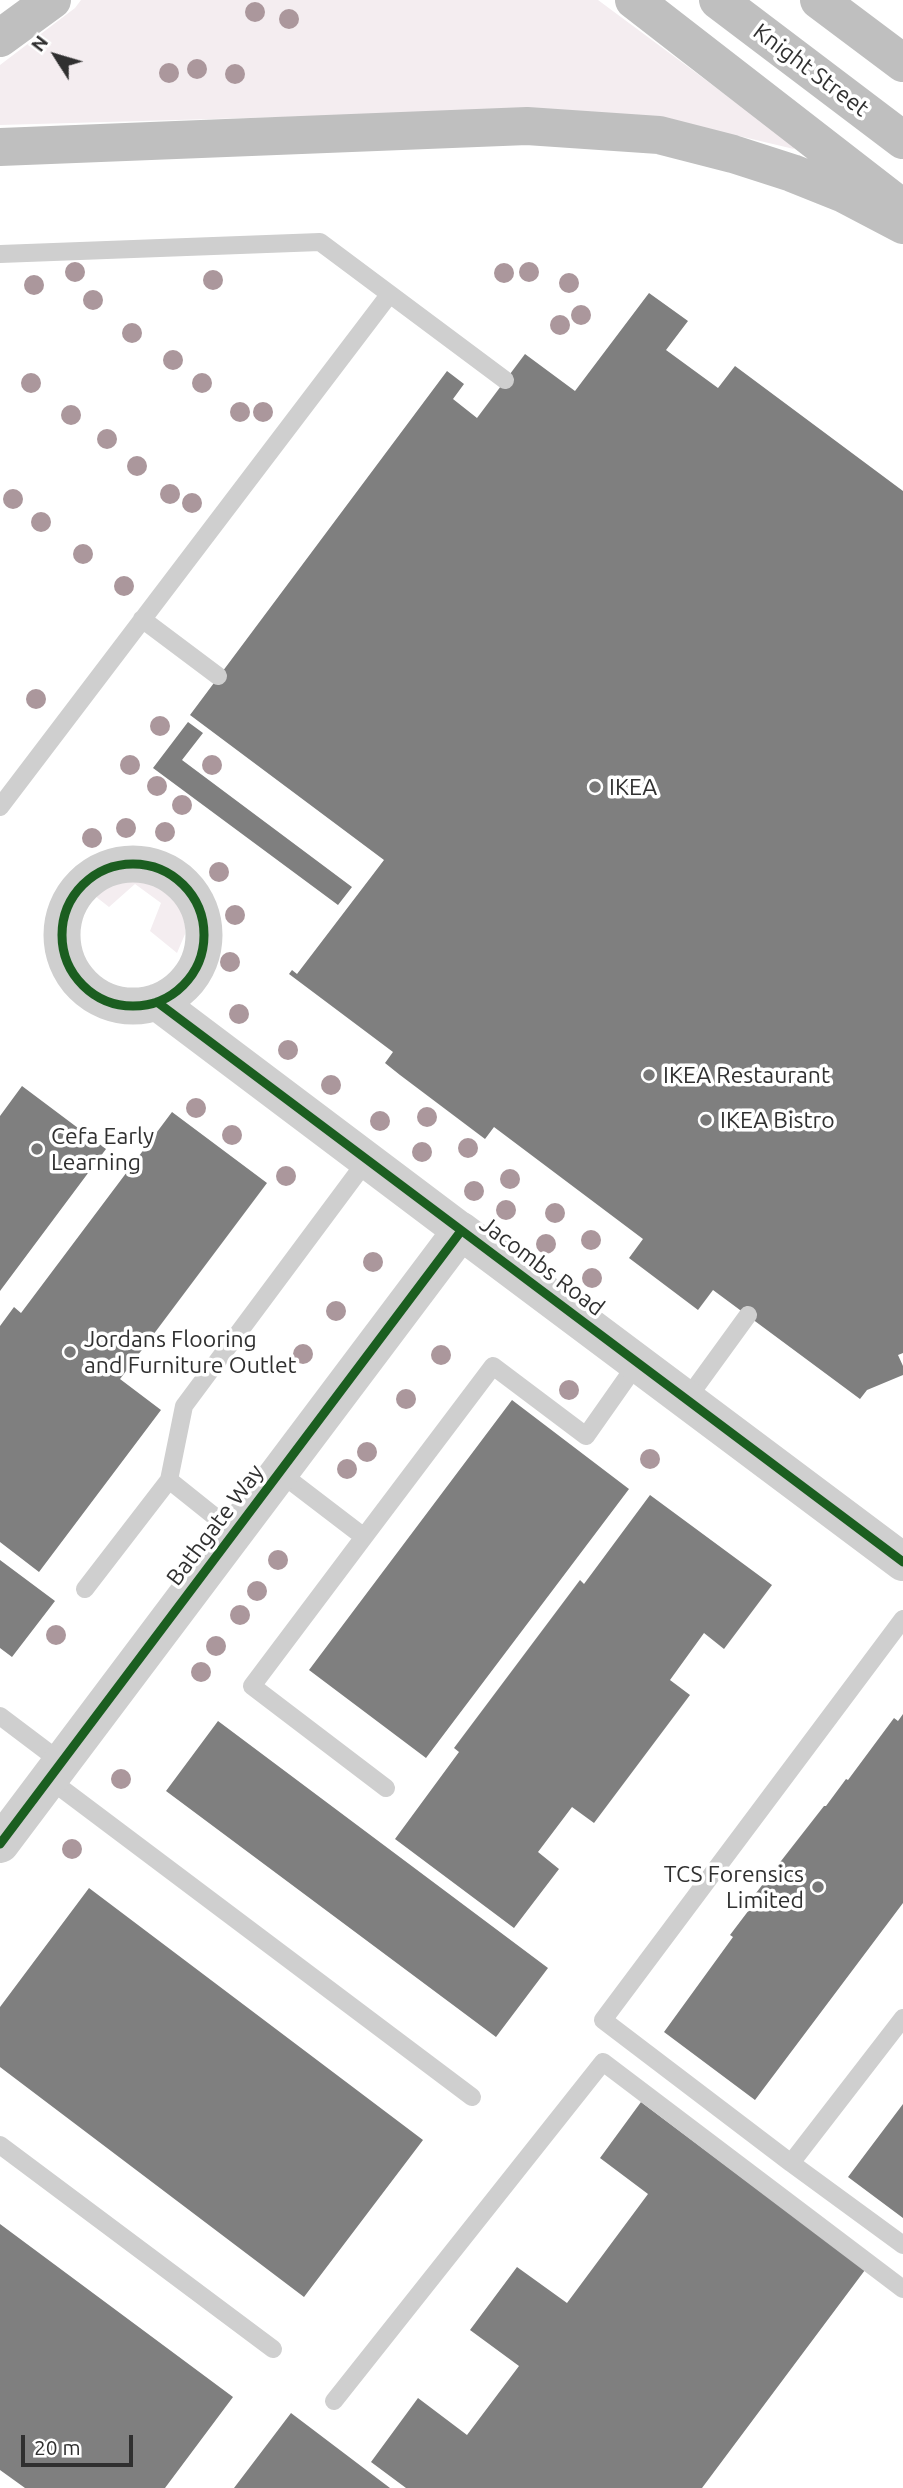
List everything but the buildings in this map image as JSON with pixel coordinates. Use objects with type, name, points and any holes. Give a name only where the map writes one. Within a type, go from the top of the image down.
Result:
[{"type":"highway","points":[[0,38],[52,0]]},
{"type":"highway","points":[[634,0],[903,208]]},
{"type":"highway","name":"Knight Street","points":[[718,0],[903,140]]},
{"type":"highway","points":[[819,0],[903,63]]},
{"type":"highway","points":[[0,147],[527,126],[659,135],[792,173],[842,194],[903,225]]},
{"type":"street","name":"Jacombs Road","points":[[157,1002],[903,1562]]},
{"type":"street","name":"Bathgate Way","points":[[0,1844],[461,1231]]},
{"type":"lane","points":[[0,254],[320,242],[505,380]]},
{"type":"lane","points":[[0,807],[389,295]]},
{"type":"lane","points":[[142,619],[218,676]]},
{"type":"lane","points":[[85,1589],[169,1480],[184,1406],[366,1160]]},
{"type":"lane","points":[[687,1399],[748,1315]]},
{"type":"lane","points":[[386,1788],[251,1686],[494,1366],[586,1436],[638,1362]]},
{"type":"lane","points":[[279,1472],[364,1537]]},
{"type":"lane","points":[[169,1480],[234,1532]]},
{"type":"lane","points":[[903,1619],[603,2020],[903,2245]]},
{"type":"lane","points":[[0,1716],[55,1770],[472,2097]]},
{"type":"lane","points":[[792,2163],[903,2018]]},
{"type":"lane","points":[[334,2401],[603,2062],[903,2289]]},
{"type":"lane","points":[[0,2145],[274,2349]]},
{"type":"shaded area","points":[[81,0],[598,0],[792,144],[794,149],[739,136],[531,110],[0,125],[0,65],[75,8]]},
{"type":"shaded area","points":[[127,875],[158,881],[171,890],[180,903],[185,918],[185,934],[177,953],[150,931],[161,903],[135,884],[109,907],[95,896],[112,880]]},
{"type":"cycle path","points":[[133,864],[160,869],[183,885],[199,908],[204,935],[199,962],[183,985],[160,1001],[133,1006],[106,1001],[83,985],[67,962],[62,935],[67,908],[83,885],[106,869],[133,864]]},
{"type":"cycle path","points":[[157,1002],[903,1562]]},
{"type":"cycle path","points":[[0,1844],[461,1231]]},
{"type":"place","name":"IKEA","points":[[595,787]]},
{"type":"place","name":"IKEA Restaurant","points":[[649,1075]]},
{"type":"place","name":"IKEA Bistro","points":[[706,1120]]},
{"type":"place","name":"Cefa Early Learning","points":[[37,1149]]},
{"type":"place","name":"Jordans Flooring and Furniture Outlet","points":[[70,1352]]},
{"type":"place","name":"TCS Forensics Limited","points":[[818,1887]]}]
